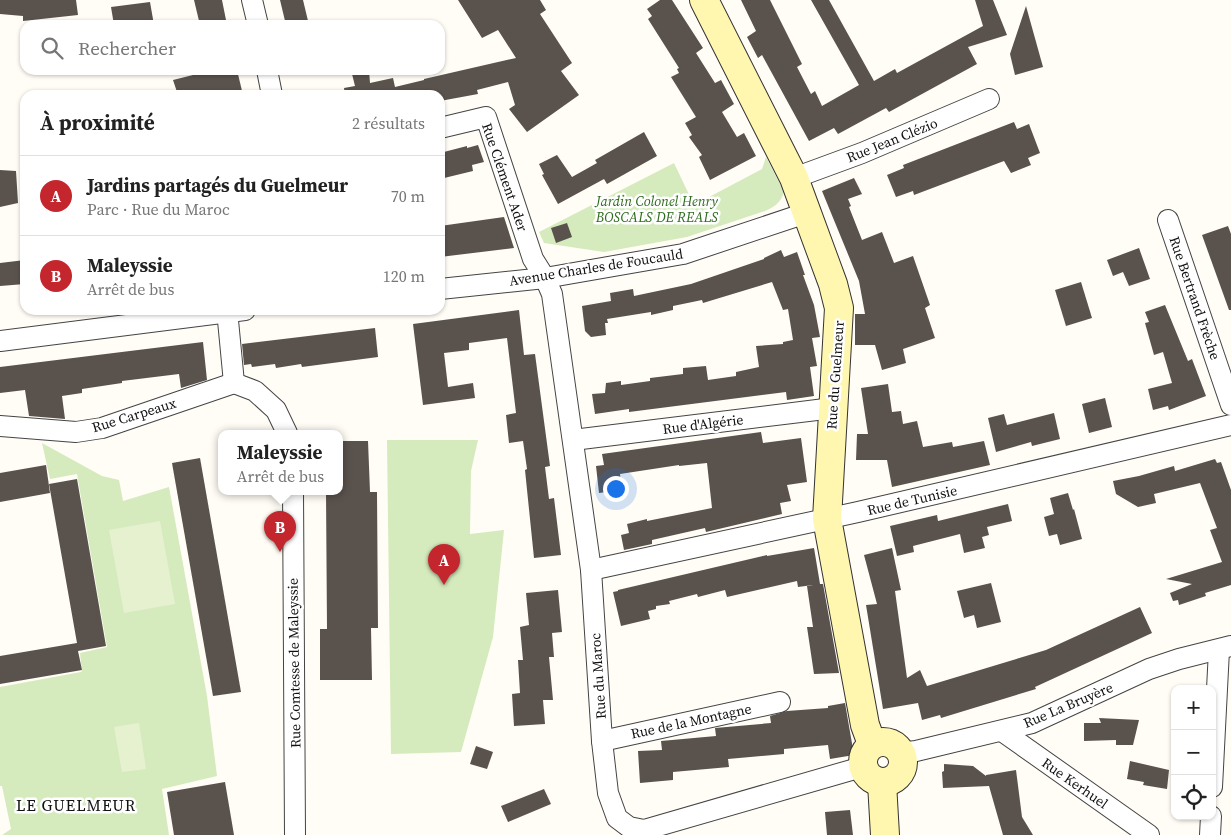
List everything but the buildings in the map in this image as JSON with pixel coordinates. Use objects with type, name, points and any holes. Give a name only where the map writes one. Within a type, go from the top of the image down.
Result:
[{"type":"street","points":[[252,0],[257,20]]},
{"type":"street","name":"Rue du Guelmeur","points":[[704,0],[794,178],[833,284],[839,308],[827,519],[885,835]]},
{"type":"street","points":[[268,75],[271,90]]},
{"type":"street","name":"Rue Jean Clézio","points":[[794,178],[862,153],[989,99]]},
{"type":"street","name":"Rue Clément Ader","points":[[445,127],[486,117],[533,259],[545,278]]},
{"type":"street","name":"Avenue Charles de Foucauld","points":[[445,288],[545,278],[683,254],[806,214]]},
{"type":"street","name":"Rue Bertrand Frèche","points":[[1168,220],[1231,406]]},
{"type":"street","name":"Rue du Maroc","points":[[545,278],[552,294],[591,570],[602,741],[608,794],[616,818],[630,827],[644,830],[872,765]]},
{"type":"street","points":[[0,341],[202,315]]},
{"type":"street","points":[[233,315],[234,382],[255,391],[276,410],[285,430]]},
{"type":"street","name":"Rue Carpeaux","points":[[0,426],[76,432],[102,428],[234,382]]},
{"type":"street","name":"Rue d'Algérie","points":[[573,440],[833,408]]},
{"type":"street","name":"Rue de Tunisie","points":[[591,570],[1040,471],[1231,425]]},
{"type":"street","name":"Rue Comtesse de Maleyssie","points":[[293,495],[295,835]]},
{"type":"street","points":[[1213,775],[1225,648]]},
{"type":"street","name":"Rue La Bruyère","points":[[902,753],[1002,732],[1032,723],[1149,669],[1179,659],[1225,648]]},
{"type":"street","name":"Rue de la Montagne","points":[[602,741],[780,702]]},
{"type":"street","name":"Rue Kerhuel","points":[[1002,732],[1149,835]]},
{"type":"street","points":[[883,741],[894,744],[902,753],[903,767],[895,779],[872,765],[883,741]]},
{"type":"street","points":[[1210,835],[1211,820]]},
{"type":"green space","name":"Jardin Colonel Henry BOSCALS DE REALS","points":[[766,157],[784,192],[777,204],[765,211],[687,237],[604,252],[544,243],[539,232],[674,163],[694,205],[762,169]]},
{"type":"green space","points":[[387,440],[478,440],[471,471],[470,534],[504,530],[493,637],[461,752],[391,754]]},
{"type":"green space","points":[[42,443],[102,476],[119,480],[123,501],[169,487],[207,696],[217,776],[162,789],[169,835],[2,835],[11,829],[2,786],[0,786],[0,687],[81,672],[80,653],[107,647],[77,474],[50,479]]},
{"type":"green space","points":[[160,521],[175,604],[124,613],[109,530]]},
{"type":"green space","points":[[139,723],[146,769],[122,772],[114,727]]},
{"type":"place","name":"Maleyssie","points":[[280,552]]},
{"type":"place","name":"Jardins partagés du Guelmeur","points":[[444,585]]},
{"type":"district","name":"LE GUELMEUR","points":[[76,805]]}]
